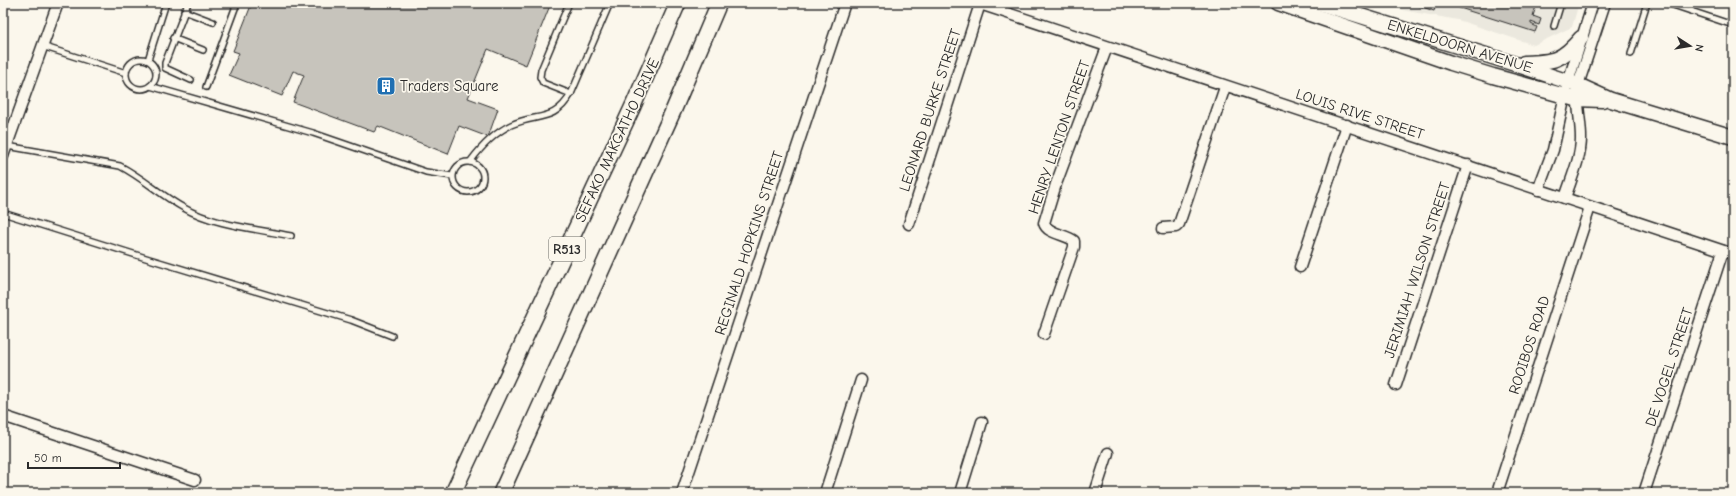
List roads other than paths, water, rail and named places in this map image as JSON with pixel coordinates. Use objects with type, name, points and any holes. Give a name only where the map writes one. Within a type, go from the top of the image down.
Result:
[{"type":"main road","name":"SEFAKO MAKGATHO DRIVE","points":[[453,493],[633,106],[678,3]]},
{"type":"main road","name":"R513","points":[[501,493],[674,109],[719,3]]},
{"type":"street","points":[[3,156],[5,146],[58,3]]},
{"type":"street","name":"REGINALD HOPKINS STREET","points":[[682,493],[845,3]]},
{"type":"street","name":"ENKELDOORN AVENUE","points":[[1278,3],[1451,63],[1611,100],[1733,137]]},
{"type":"street","name":"ENKELDOORN AVENUE","points":[[1319,3],[1516,64],[1572,90]]},
{"type":"street","points":[[1565,198],[1578,154],[1581,138],[1572,90],[1581,38],[1593,3]]},
{"type":"street","points":[[1538,190],[1553,150],[1572,90],[1606,3]]},
{"type":"street","name":"LOUIS RIVE STREET","points":[[978,4],[1728,253]]},
{"type":"street","name":"LEONARD BURKE STREET","points":[[909,224],[978,4]]},
{"type":"street","points":[[1516,64],[1545,63],[1556,60],[1565,55],[1581,38]]},
{"type":"street","name":"HENRY LENTON STREET","points":[[1044,334],[1074,248],[1074,241],[1049,230],[1045,227],[1044,222],[1056,184],[1107,47]]},
{"type":"street","points":[[1163,228],[1172,228],[1179,224],[1225,87]]},
{"type":"street","points":[[1300,267],[1346,125]]},
{"type":"street","name":"JERIMIAH WILSON STREET","points":[[1396,385],[1468,166]]},
{"type":"street","name":"ROOIBOS ROAD","points":[[1497,493],[1590,207]]},
{"type":"street","name":"DE VOGEL STREET","points":[[1644,493],[1728,253]]},
{"type":"street","points":[[825,493],[861,380]]},
{"type":"street","points":[[3,416],[195,480]]},
{"type":"street","points":[[960,493],[982,422]]},
{"type":"street","points":[[1095,493],[1108,453]]},
{"type":"lane","points":[[148,60],[166,3]]},
{"type":"lane","points":[[188,3],[166,58],[165,68],[191,80]]},
{"type":"lane","points":[[206,87],[237,3]]},
{"type":"lane","points":[[569,3],[541,70],[540,77],[542,83],[572,94]]},
{"type":"lane","points":[[470,162],[483,145],[498,133],[511,125],[522,121],[549,116],[566,102],[572,94],[610,3]]},
{"type":"lane","points":[[1554,26],[1561,3]]},
{"type":"lane","points":[[1631,54],[1647,3]]},
{"type":"lane","points":[[1668,3],[1733,25]]},
{"type":"lane","points":[[1691,3],[1691,11]]},
{"type":"lane","points":[[184,11],[213,22]]},
{"type":"lane","points":[[174,38],[203,50]]},
{"type":"lane","points":[[41,46],[126,73]]},
{"type":"lane","points":[[143,59],[152,63],[156,73],[154,82],[150,86],[141,89],[128,83],[126,73],[129,64],[133,61],[143,59]]},
{"type":"lane","points":[[150,86],[313,133],[426,172],[452,176]]},
{"type":"lane","points":[[5,146],[120,166],[132,172],[184,208],[196,214],[212,220],[291,236]]},
{"type":"lane","points":[[470,162],[479,166],[482,171],[482,181],[477,189],[468,192],[458,189],[452,176],[456,167],[460,164],[470,162]]},
{"type":"lane","points":[[3,213],[351,320],[392,336]]},
{"type":"place","name":"Traders Square","points":[[386,86]]}]
